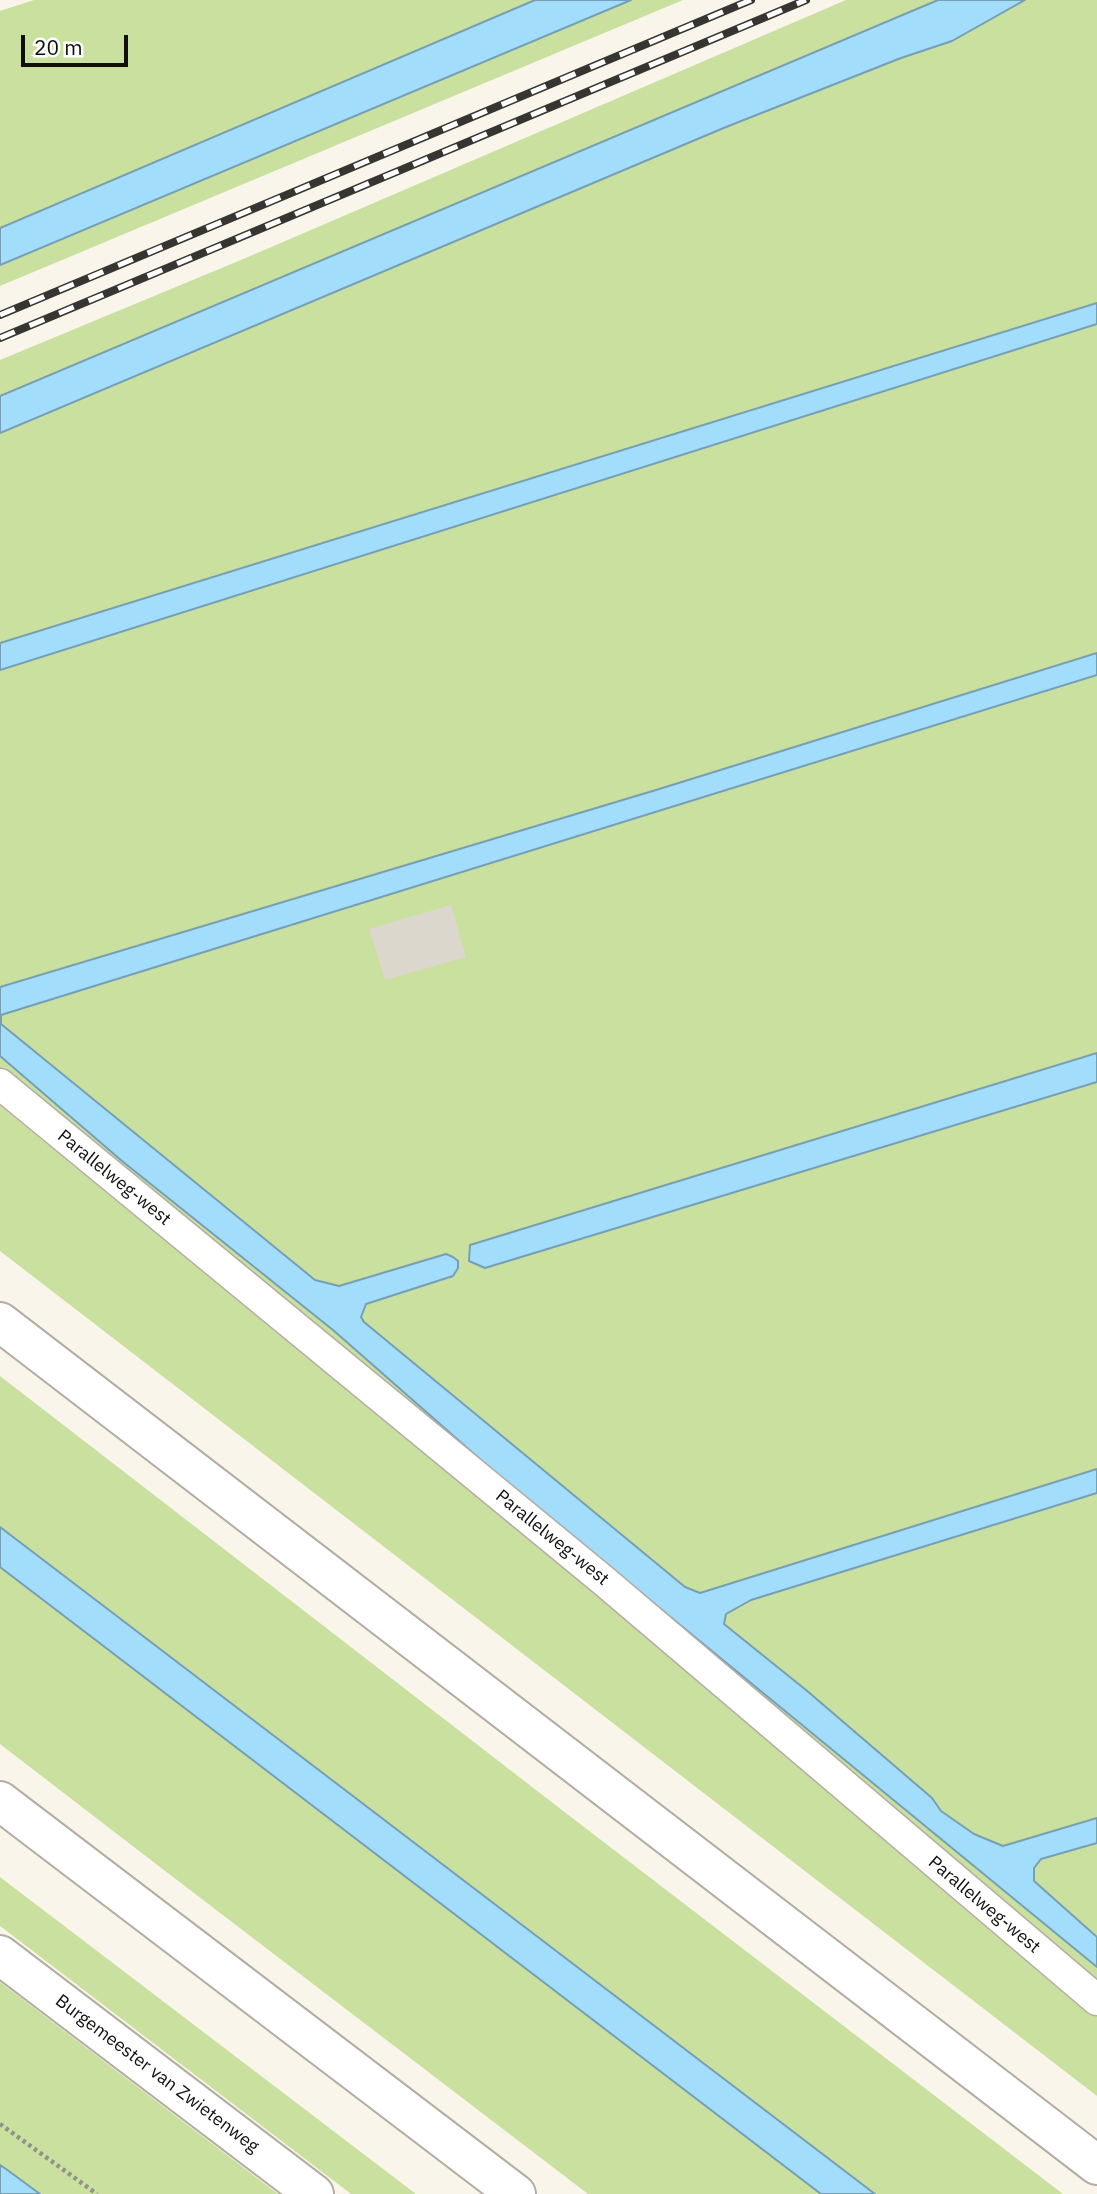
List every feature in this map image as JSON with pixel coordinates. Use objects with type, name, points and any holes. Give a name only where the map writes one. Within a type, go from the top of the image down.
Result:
[{"type":"main road","points":[[0,1322],[1097,2165]]},
{"type":"main road","points":[[0,1801],[516,2194]]},
{"type":"main road","name":"Burgemeester van Zwietenweg","points":[[0,1955],[314,2194]]},
{"type":"street","name":"Parallelweg-west","points":[[0,1084],[594,1572],[1097,2000]]},
{"type":"path","points":[[0,2123],[97,2194]]},
{"type":"green space","points":[[34,0],[535,0],[0,228],[0,11]]},
{"type":"green space","points":[[631,0],[683,0],[0,286],[0,265]]},
{"type":"green space","points":[[846,0],[938,0],[0,396],[0,360],[248,257]]},
{"type":"green space","points":[[1025,0],[1097,0],[1097,303],[0,643],[0,433],[726,127],[901,58],[952,41]]},
{"type":"green space","points":[[1097,324],[1097,653],[656,790],[0,987],[0,670]]},
{"type":"green space","points":[[1097,675],[1097,1053],[470,1245],[469,1260],[485,1268],[1097,1082],[1097,1818],[1003,1846],[974,1834],[941,1811],[932,1798],[724,1624],[685,1587],[364,1322],[361,1317],[366,1304],[453,1276],[458,1268],[458,1261],[445,1254],[339,1286],[315,1280],[1,1024],[1,1014]]},
{"type":"green space","points":[[0,1056],[122,1161],[333,1330],[872,1783],[1097,1967],[1097,2096],[0,1251]]},
{"type":"green space","points":[[0,1376],[1063,2194],[875,2194],[0,1527]]},
{"type":"green space","points":[[0,1567],[821,2194],[588,2194],[0,1744]]},
{"type":"green space","points":[[1097,1843],[1097,1937],[1034,1881],[1034,1868],[1041,1859]]},
{"type":"green space","points":[[0,1877],[416,2194],[351,2194],[0,1926]]},
{"type":"green space","points":[[0,1982],[278,2194],[40,2194],[0,2165]]},
{"type":"water","points":[[535,0],[631,0],[0,265],[0,228]]},
{"type":"water","points":[[938,0],[1025,0],[952,41],[901,58],[726,127],[0,433],[0,396]]},
{"type":"water","points":[[1097,303],[1097,324],[0,670],[0,643]]},
{"type":"water","points":[[1097,653],[1097,675],[1,1015],[1,1024],[315,1280],[339,1286],[446,1254],[458,1261],[458,1268],[453,1276],[366,1304],[361,1317],[364,1322],[685,1587],[700,1593],[1097,1469],[1097,1493],[751,1600],[726,1614],[724,1624],[932,1798],[941,1811],[974,1834],[1003,1846],[1097,1818],[1097,1843],[1041,1859],[1034,1868],[1034,1881],[1097,1937],[1097,1967],[506,1482],[333,1330],[122,1161],[0,1056],[0,987],[656,790]]},
{"type":"water","points":[[1097,1053],[1097,1082],[485,1268],[469,1261],[470,1245]]},
{"type":"water","points":[[0,1527],[875,2194],[821,2194],[0,1567]]},
{"type":"water","points":[[0,2165],[6,2169],[40,2194],[0,2194]]},
{"type":"building","points":[[451,905],[466,957],[385,980],[369,929]]},
{"type":"railway","points":[[0,315],[751,0]]},
{"type":"railway","points":[[0,338],[806,0]]}]
